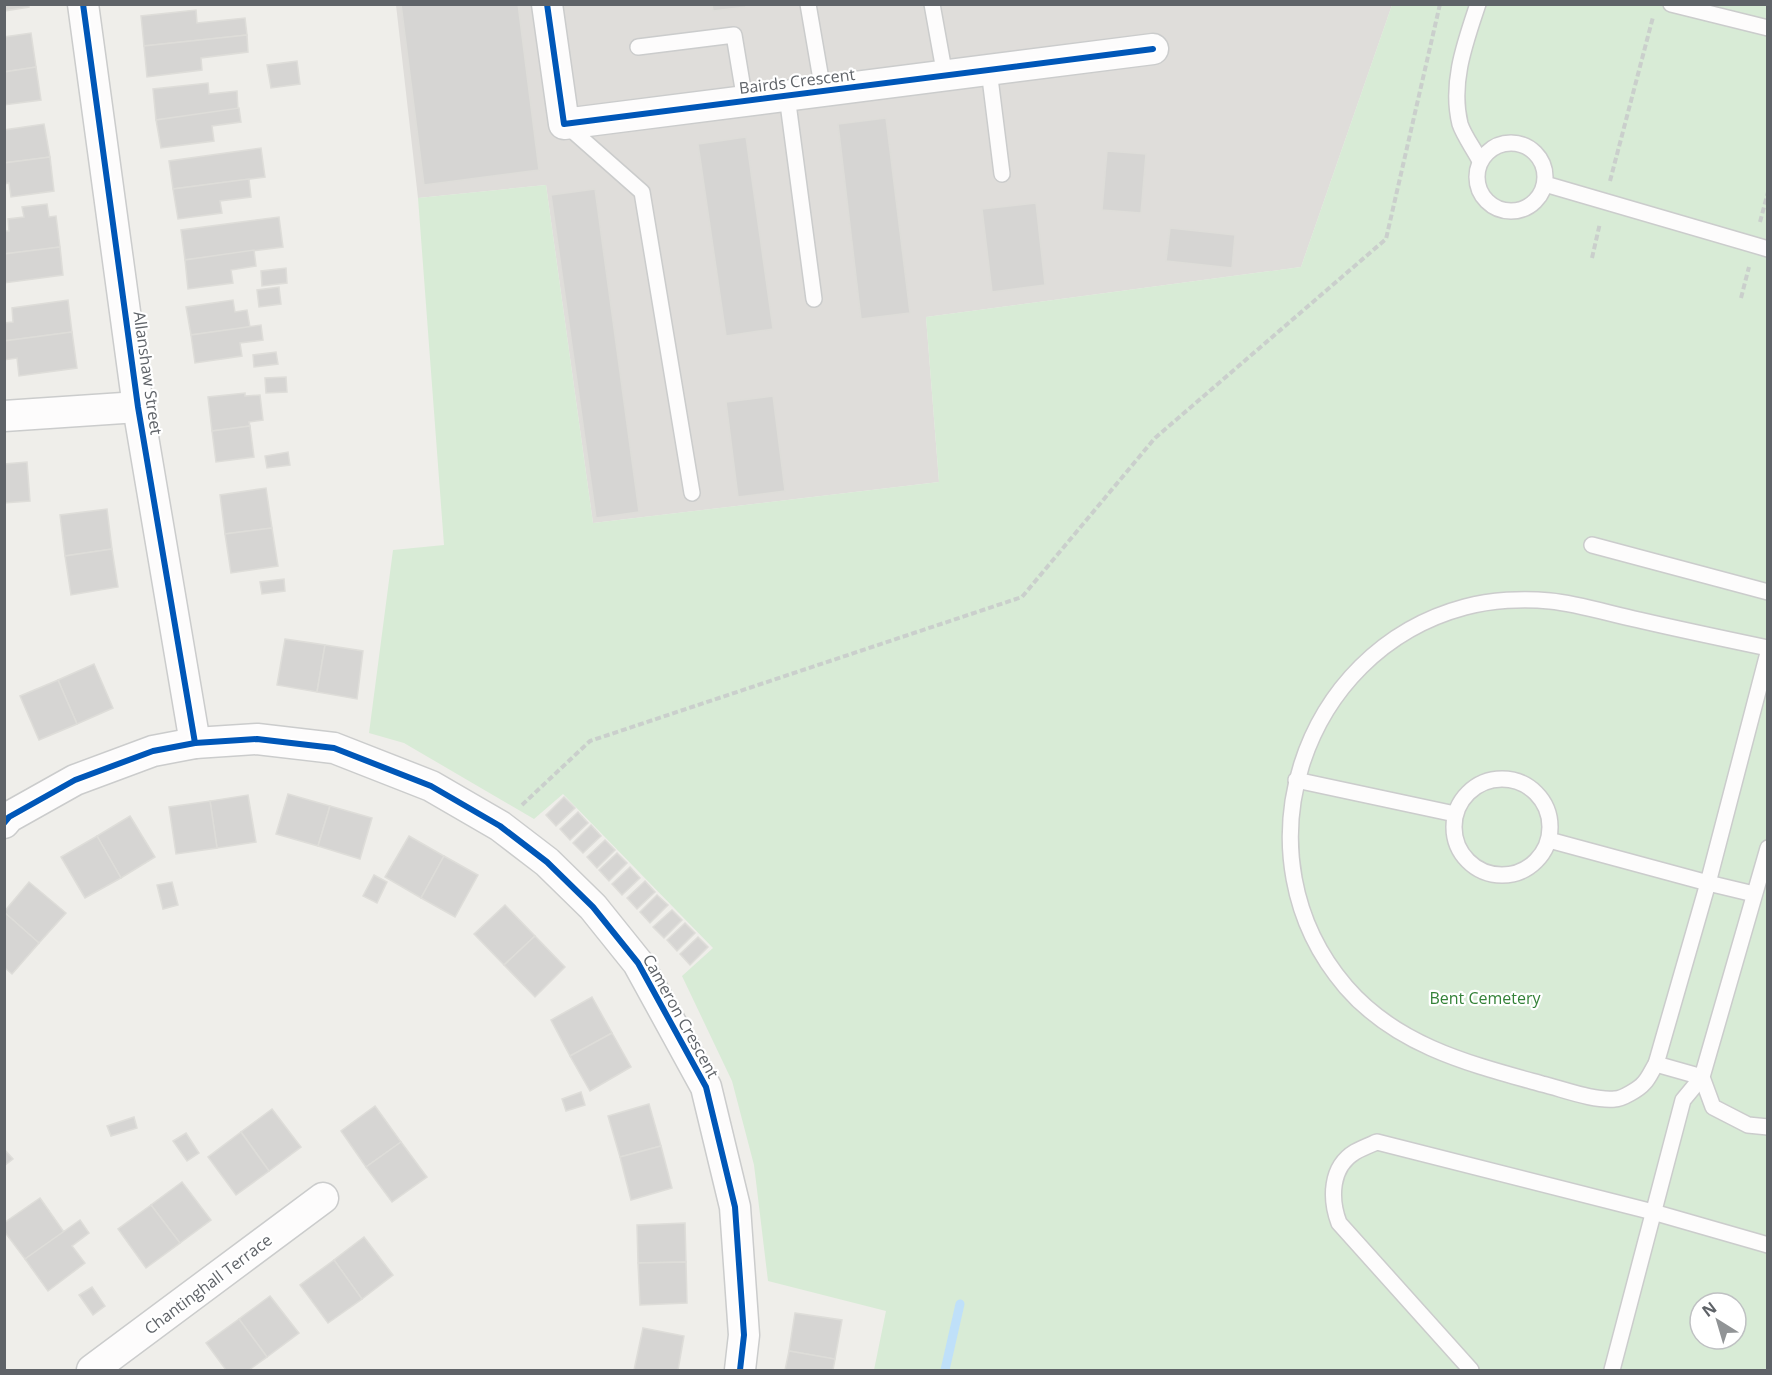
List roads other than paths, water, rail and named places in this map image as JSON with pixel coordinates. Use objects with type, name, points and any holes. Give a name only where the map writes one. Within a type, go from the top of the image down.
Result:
[{"type":"street","name":"Allanshaw Street","points":[[83,4],[138,407],[195,743]]},
{"type":"street","points":[[547,4],[564,124]]},
{"type":"street","name":"Bairds Crescent","points":[[564,124],[1153,49]]},
{"type":"street","points":[[4,416],[138,407]]},
{"type":"street","name":"Cameron Crescent","points":[[6,818],[75,780],[153,751],[195,743],[257,740],[334,748],[431,786],[500,826],[555,870],[593,907],[638,963],[706,1086],[735,1208],[744,1335],[740,1371]]},
{"type":"street","name":"Chantinghall Terrace","points":[[92,1371],[323,1198]]},
{"type":"lane","points":[[808,4],[823,91]]},
{"type":"lane","points":[[932,4],[945,76]]},
{"type":"lane","points":[[1478,4],[1463,51],[1455,94],[1461,126],[1480,161]]},
{"type":"lane","points":[[1671,4],[1767,28]]},
{"type":"lane","points":[[638,47],[734,36],[745,101]]},
{"type":"lane","points":[[989,70],[1002,174]]},
{"type":"lane","points":[[787,96],[813,298]]},
{"type":"lane","points":[[564,124],[642,192],[692,493]]},
{"type":"lane","points":[[1507,142],[1524,144],[1538,154],[1546,176],[1545,184],[1540,195],[1531,205],[1510,211],[1496,207],[1485,200],[1479,189],[1477,179],[1480,161],[1492,147],[1507,142]]},
{"type":"lane","points":[[1545,184],[1767,249]]},
{"type":"lane","points":[[1592,544],[1767,592]]},
{"type":"lane","points":[[1767,648],[1550,601],[1508,600],[1465,607],[1423,622],[1375,653],[1343,685],[1313,733],[1296,780],[1290,817],[1292,869],[1304,914],[1323,954],[1346,987],[1377,1017],[1414,1042],[1469,1064],[1586,1095],[1617,1100],[1644,1085],[1656,1064],[1708,883],[1767,653]]},
{"type":"lane","points":[[1505,779],[1526,784],[1542,799],[1550,819],[1549,840],[1539,859],[1522,872],[1500,876],[1479,870],[1463,856],[1455,836],[1455,814],[1466,795],[1483,783],[1505,779]]},
{"type":"lane","points":[[1296,780],[1455,814]]},
{"type":"lane","points":[[1549,840],[1754,894]]},
{"type":"lane","points":[[1612,1371],[1683,1100],[1702,1077],[1767,848]]},
{"type":"lane","points":[[1656,1064],[1702,1077]]},
{"type":"lane","points":[[1702,1077],[1713,1107],[1748,1125],[1767,1127]]},
{"type":"lane","points":[[1471,1371],[1339,1223],[1334,1208],[1333,1188],[1341,1166],[1354,1152],[1377,1142],[1653,1212],[1767,1245]]},
{"type":"waterway","points":[[945,1370],[960,1304]]},
{"type":"park label","name":"Bent Cemetery","points":[[1485,998]]}]
